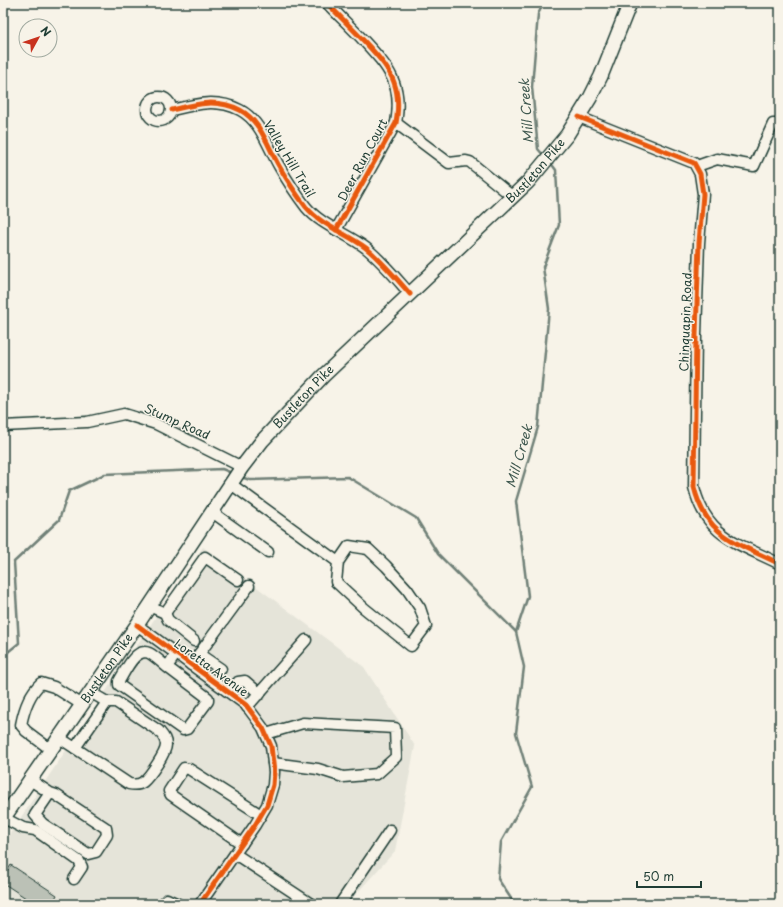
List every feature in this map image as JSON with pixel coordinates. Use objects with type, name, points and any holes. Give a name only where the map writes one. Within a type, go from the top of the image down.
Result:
[{"type":"main road","name":"Bustleton Pike","points":[[3,818],[137,625],[237,475],[288,412],[323,376],[512,197],[547,160],[579,117],[601,76],[630,3]]},
{"type":"street","name":"Deer Run Court","points":[[327,3],[389,69],[398,95],[396,123],[336,230]]},
{"type":"street","name":"Valley Hill Trail","points":[[172,110],[204,102],[216,102],[228,105],[248,115],[259,128],[280,167],[306,208],[324,224],[356,241],[376,256],[410,294]]},
{"type":"street","points":[[579,117],[694,163],[697,166],[717,159],[754,166],[772,124],[780,124]]},
{"type":"street","points":[[396,123],[448,163],[470,162],[512,197]]},
{"type":"street","name":"Chinquapin Road","points":[[697,166],[702,182],[703,194],[696,328],[694,487],[701,509],[716,530],[727,538],[780,564]]},
{"type":"street","name":"Stump Road","points":[[3,426],[87,422],[124,414],[156,424],[237,475],[338,562]]},
{"type":"street","points":[[212,512],[268,552]]},
{"type":"street","points":[[349,546],[368,549],[407,589],[420,608],[426,626],[411,646],[364,608],[336,582],[338,562],[349,546]]},
{"type":"street","points":[[186,551],[200,563]]},
{"type":"street","points":[[165,613],[205,557],[238,580]]},
{"type":"street","points":[[191,665],[249,586]]},
{"type":"street","points":[[149,606],[165,613],[168,620],[194,641]]},
{"type":"street","name":"Loretta Avenue","points":[[137,625],[230,692],[247,707],[256,716],[271,746],[273,763],[271,791],[267,805],[200,904]]},
{"type":"street","points":[[247,707],[306,640]]},
{"type":"street","points":[[143,652],[150,654],[167,667],[208,698],[208,701],[187,729],[183,730],[119,685],[119,681],[132,661],[137,655],[143,652]]},
{"type":"street","points":[[167,667],[176,654]]},
{"type":"street","points":[[199,654],[221,669]]},
{"type":"street","points":[[230,692],[238,682],[245,681],[260,694]]},
{"type":"street","points":[[50,749],[26,732],[21,724],[24,710],[34,690],[41,683],[54,687],[81,704]]},
{"type":"street","points":[[58,737],[129,784],[136,785],[144,782],[164,754],[166,746],[165,738],[159,731],[116,702],[106,702],[90,692]]},
{"type":"street","points":[[75,748],[106,702]]},
{"type":"street","points":[[266,734],[302,723],[395,728],[396,757],[377,774],[343,777],[318,769],[273,763]]},
{"type":"street","points":[[242,844],[170,795],[170,791],[184,768],[189,769],[261,815]]},
{"type":"street","points":[[29,779],[50,794],[56,795],[106,828],[107,835],[96,852],[88,854],[43,824],[35,815],[50,794]]},
{"type":"street","points":[[3,818],[23,828],[35,830],[79,861],[82,867],[74,879]]},
{"type":"street","points":[[340,904],[390,830]]},
{"type":"street","points":[[235,854],[311,904]]},
{"type":"street","points":[[162,904],[167,899],[178,904]]},
{"type":"shaded area","points":[[203,547],[364,667],[415,746],[395,851],[347,904],[3,904],[3,844]]},
{"type":"building","points":[[11,865],[57,895],[52,904],[35,904],[3,883],[3,877]]},
{"type":"waterway","name":"Mill Creek","points":[[544,3],[538,14],[532,87],[538,149],[544,156]]},
{"type":"waterway","name":"Mill Creek","points":[[519,904],[512,900],[498,879],[501,842],[532,787],[516,733],[524,667],[516,632],[528,596],[516,501],[538,427],[549,309],[543,267],[559,225],[556,170],[550,162]]},
{"type":"waterway","points":[[3,656],[19,643],[14,562],[59,520],[69,491],[105,474],[222,469],[232,473]]},
{"type":"waterway","points":[[241,477],[250,480],[348,477],[416,518],[438,554],[516,632]]},
{"type":"cycle path","points":[[327,3],[381,60],[396,87],[398,109],[396,123],[336,230]]},
{"type":"cycle path","points":[[172,110],[198,104],[214,103],[231,106],[247,115],[259,128],[282,171],[295,192],[312,214],[366,248],[383,264],[410,294]]},
{"type":"cycle path","points":[[579,117],[694,163],[700,174],[703,194],[699,243],[696,335],[694,487],[699,504],[715,528],[737,544],[780,564]]},
{"type":"cycle path","points":[[137,625],[246,705],[263,728],[271,746],[274,772],[273,785],[267,805],[255,825],[200,904]]}]
